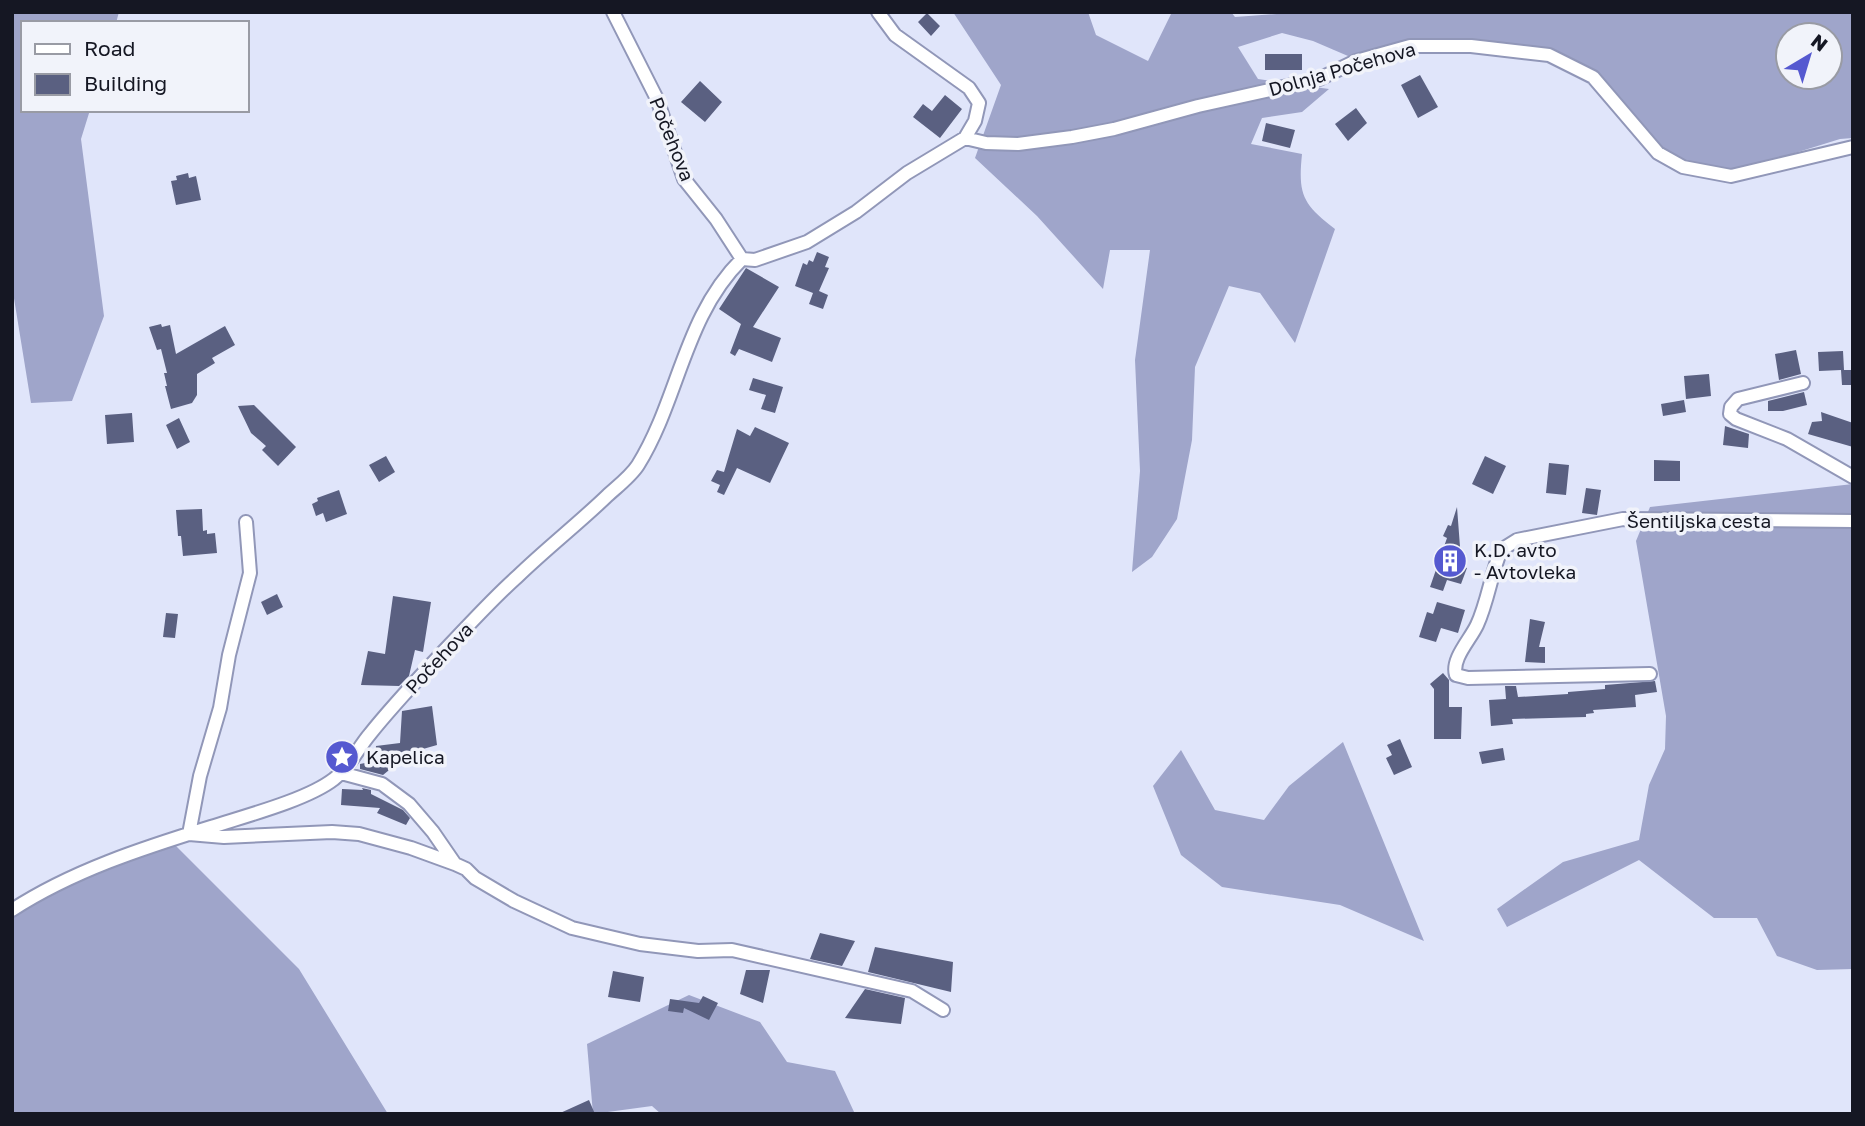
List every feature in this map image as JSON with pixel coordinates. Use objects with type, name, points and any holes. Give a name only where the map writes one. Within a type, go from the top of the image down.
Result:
[{"type":"street","name":"Počehova","points":[[12,910],[40,892],[95,867],[257,813],[319,789],[341,773],[370,734],[517,576],[581,522],[636,468],[665,412],[691,336],[706,305],[741,259],[716,219],[684,178],[657,99],[613,12]]},
{"type":"street","points":[[741,259],[755,260],[807,242],[856,212],[907,173],[965,138],[975,121],[978,103],[969,88],[895,35],[878,12]]},
{"type":"street","name":"Dolnja Počehova","points":[[965,138],[986,144],[1018,144],[1072,138],[1319,79],[1356,61],[1410,46],[1471,46],[1549,55],[1593,77],[1658,153],[1683,167],[1731,176],[1853,147]]},
{"type":"street","points":[[1803,383],[1738,399],[1731,407],[1730,414],[1735,419],[1787,439],[1853,477]]},
{"type":"street","name":"Šentiljska cesta","points":[[1650,674],[1468,678],[1456,675],[1454,671],[1456,662],[1478,623],[1501,550],[1517,540],[1623,519],[1853,521]]},
{"type":"street","points":[[246,522],[250,573],[229,655],[220,708],[200,776],[189,834],[224,837],[332,832],[359,834],[411,848],[455,864],[514,901],[572,928],[652,945],[698,951],[732,950],[912,991],[943,1010]]},
{"type":"street","points":[[341,773],[382,784],[409,804],[455,864]]},
{"type":"shaded area","points":[[12,12],[119,12],[117,21],[21,21],[21,112],[89,112],[81,139],[104,316],[72,401],[31,403],[12,286]]},
{"type":"shaded area","points":[[953,12],[1088,12],[1096,35],[1148,61],[1172,12],[1231,12],[1235,17],[1303,12],[1853,12],[1853,138],[1840,139],[1730,173],[1683,164],[1659,150],[1595,74],[1550,52],[1471,44],[1355,59],[1313,41],[1282,33],[1238,47],[1258,79],[1329,89],[1302,112],[1262,118],[1251,144],[1302,154],[1301,179],[1305,197],[1315,212],[1335,229],[1295,343],[1260,293],[1229,286],[1195,367],[1192,440],[1177,519],[1152,557],[1132,572],[1140,471],[1135,360],[1150,250],[1110,250],[1103,289],[1037,216],[975,158],[1001,85]]},
{"type":"shaded area","points":[[1853,484],[1853,969],[1817,970],[1777,956],[1757,918],[1714,918],[1639,860],[1507,927],[1497,909],[1563,862],[1639,840],[1649,785],[1665,749],[1666,716],[1636,541],[1650,507]]},
{"type":"shaded area","points":[[1343,742],[1424,941],[1340,905],[1222,887],[1181,855],[1153,786],[1181,750],[1215,810],[1264,820],[1289,786]]},
{"type":"shaded area","points":[[170,840],[299,969],[388,1114],[12,1114],[12,907]]},
{"type":"shaded area","points":[[689,995],[760,1022],[787,1062],[835,1071],[855,1114],[661,1114],[652,1106],[593,1114],[587,1044]]},
{"type":"building","points":[[927,13],[940,26],[931,36],[918,22]]},
{"type":"building","points":[[1265,54],[1302,54],[1302,70],[1265,70]]},
{"type":"building","points":[[1420,75],[1438,107],[1418,118],[1401,85]]},
{"type":"building","points":[[700,81],[722,102],[705,122],[681,102]]},
{"type":"building","points":[[945,95],[962,109],[940,138],[913,117],[923,104],[932,111]]},
{"type":"building","points":[[1356,108],[1367,123],[1348,141],[1335,124]]},
{"type":"building","points":[[1266,123],[1295,130],[1290,148],[1262,141]]},
{"type":"building","points":[[188,173],[189,178],[196,176],[201,200],[176,205],[171,181],[177,180],[176,176]]},
{"type":"building","points":[[817,252],[829,257],[825,267],[829,268],[819,291],[828,295],[823,309],[809,304],[813,293],[795,286],[803,263],[807,265],[809,260],[813,262]]},
{"type":"building","points":[[746,268],[779,287],[753,327],[781,338],[772,362],[739,349],[735,356],[730,353],[741,324],[719,309]]},
{"type":"building","points":[[161,324],[162,327],[170,325],[176,354],[225,326],[235,345],[212,358],[215,363],[197,374],[197,395],[192,403],[171,409],[165,386],[164,373],[167,373],[161,349],[157,350],[149,327]]},
{"type":"building","points":[[1796,350],[1801,374],[1779,380],[1775,354]]},
{"type":"building","points":[[1843,351],[1844,370],[1853,370],[1853,385],[1842,385],[1841,370],[1819,371],[1818,352]]},
{"type":"building","points":[[1709,374],[1711,396],[1686,399],[1684,376]]},
{"type":"building","points":[[753,378],[783,387],[775,413],[761,409],[766,395],[749,390]]},
{"type":"building","points":[[1804,392],[1807,405],[1783,411],[1768,411],[1768,401]]},
{"type":"building","points":[[1684,400],[1686,412],[1663,416],[1661,404]]},
{"type":"building","points":[[254,405],[296,447],[278,466],[262,450],[266,446],[251,433],[238,406]]},
{"type":"building","points":[[1821,412],[1853,423],[1853,447],[1808,434],[1812,422],[1822,421]]},
{"type":"building","points":[[132,413],[134,442],[107,444],[105,415]]},
{"type":"building","points":[[179,418],[190,442],[177,449],[166,425]]},
{"type":"building","points":[[1725,426],[1749,434],[1748,448],[1723,445]]},
{"type":"building","points":[[755,427],[789,443],[770,483],[737,468],[724,495],[717,492],[720,485],[711,481],[717,470],[724,472],[737,429],[750,436]]},
{"type":"building","points":[[386,456],[395,472],[379,482],[369,465]]},
{"type":"building","points":[[1485,456],[1506,466],[1493,494],[1472,484]]},
{"type":"building","points":[[1654,460],[1680,461],[1680,481],[1654,481]]},
{"type":"building","points":[[1549,463],[1569,465],[1566,495],[1546,493]]},
{"type":"building","points":[[1586,488],[1601,490],[1597,515],[1582,513]]},
{"type":"building","points":[[339,490],[347,514],[326,522],[323,513],[316,516],[312,504],[318,501],[317,498]]},
{"type":"building","name":"K.D. avto - Avtovleka","points":[[1457,507],[1461,560],[1459,565],[1467,568],[1461,584],[1447,580],[1443,591],[1430,587],[1447,538],[1443,536],[1448,525],[1451,526]]},
{"type":"building","points":[[202,509],[203,531],[207,530],[207,534],[215,533],[217,553],[183,556],[176,510]]},
{"type":"building","points":[[277,594],[283,607],[267,615],[261,602]]},
{"type":"building","points":[[393,596],[431,602],[423,652],[415,650],[409,676],[399,686],[361,685],[368,651],[385,654]]},
{"type":"building","points":[[1437,602],[1465,610],[1458,633],[1441,628],[1436,642],[1419,637],[1427,612],[1433,614]]},
{"type":"building","points":[[166,613],[178,614],[175,638],[163,637]]},
{"type":"building","points":[[1530,619],[1545,622],[1539,647],[1545,647],[1545,663],[1525,662]]},
{"type":"building","points":[[1443,673],[1449,680],[1449,707],[1462,707],[1461,739],[1434,739],[1434,689],[1430,684]]},
{"type":"building","points":[[1655,681],[1657,692],[1635,695],[1636,707],[1593,710],[1594,713],[1586,714],[1586,717],[1512,719],[1513,724],[1491,726],[1489,700],[1506,699],[1505,686],[1516,686],[1518,697],[1568,694],[1605,689],[1605,685]]},
{"type":"building","points":[[432,706],[437,745],[416,751],[418,759],[394,766],[383,775],[360,769],[360,764],[375,761],[376,746],[400,743],[402,711]]},
{"type":"building","points":[[1400,739],[1412,767],[1394,775],[1386,758],[1392,755],[1387,745]]},
{"type":"building","points":[[1503,748],[1505,760],[1482,764],[1479,752]]},
{"type":"building","points":[[362,788],[371,790],[371,794],[403,810],[410,818],[406,825],[377,813],[380,808],[341,805],[342,789],[363,790]]},
{"type":"building","points":[[820,933],[855,941],[842,966],[810,959]]},
{"type":"building","points":[[875,947],[953,962],[951,992],[868,972]]},
{"type":"building","points":[[746,970],[770,970],[763,1003],[740,994]]},
{"type":"building","points":[[613,971],[644,977],[640,1002],[608,997]]},
{"type":"building","points":[[865,989],[905,998],[901,1024],[845,1018]]},
{"type":"building","points":[[703,996],[718,1003],[709,1020],[684,1008],[683,1013],[668,1011],[670,999],[699,1003]]},
{"type":"building","points":[[589,1100],[595,1114],[558,1114]]},
{"type":"place","name":"K.D. avto - Avtovleka","points":[[1450,561]]},
{"type":"place","name":"Kapelica","points":[[342,757]]}]
